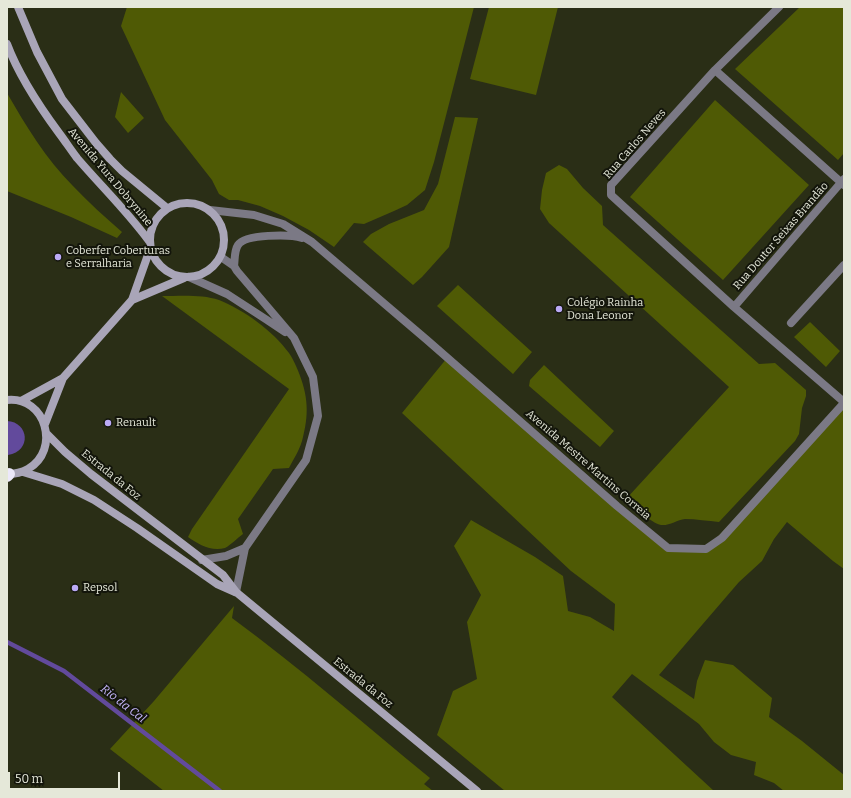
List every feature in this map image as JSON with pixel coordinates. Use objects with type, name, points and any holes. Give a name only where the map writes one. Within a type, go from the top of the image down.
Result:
[{"type":"main road","name":"Avenida Yura Dobrynine","points":[[18,7],[37,52],[62,99],[96,143],[122,172],[167,208]]},
{"type":"main road","name":"Avenida Yura Dobrynine","points":[[7,44],[12,59],[42,110],[76,157],[137,224],[150,245]]},
{"type":"main road","points":[[21,402],[63,378],[132,300],[150,245],[150,231],[160,214],[172,205],[192,202],[210,210],[219,220],[224,231],[225,244],[221,257],[216,265],[199,276],[187,278],[132,300]]},
{"type":"main road","points":[[150,245],[155,260],[163,269],[173,275],[187,278]]},
{"type":"main road","points":[[44,424],[63,378]]},
{"type":"main road","points":[[7,400],[21,402],[31,406],[39,414],[47,434],[46,446],[41,457],[34,466],[23,472],[8,474]]},
{"type":"main road","name":"Estrada da Foz","points":[[47,434],[69,456],[91,474],[223,575],[236,592],[477,791]]},
{"type":"main road","name":"Estrada da Foz","points":[[23,472],[62,484],[94,500],[132,524],[216,584],[236,592]]},
{"type":"street","name":"Rua Carlos Neves","points":[[734,307],[611,196],[611,185],[715,70],[779,7]]},
{"type":"street","points":[[715,70],[843,182]]},
{"type":"street","name":"Rua Doutor Seixas Brandão","points":[[734,307],[843,182]]},
{"type":"street","name":"Avenida Mestre Martins Correia","points":[[210,210],[254,215],[283,224],[312,242],[617,506],[668,548],[706,549],[722,538],[844,403],[734,307]]},
{"type":"street","name":"Avenida Mestre Martins Correia","points":[[234,266],[235,250],[238,244],[246,239],[285,235],[299,237],[312,242]]},
{"type":"street","points":[[221,257],[234,266],[294,338],[313,377],[318,416],[306,460],[244,548],[236,592]]},
{"type":"street","points":[[791,323],[844,265]]},
{"type":"street","points":[[187,278],[227,294],[294,338]]},
{"type":"street","points":[[202,560],[226,556],[244,548]]},
{"type":"green space","points":[[127,7],[474,7],[434,162],[425,190],[407,205],[364,224],[354,223],[334,247],[309,230],[283,216],[260,206],[238,200],[229,200],[219,194],[212,180],[165,120],[121,26]]},
{"type":"green space","points":[[489,7],[558,7],[536,95],[470,79]]},
{"type":"green space","points":[[800,7],[844,7],[844,153],[838,160],[735,69]]},
{"type":"green space","points":[[121,92],[144,118],[128,133],[115,117]]},
{"type":"green space","points":[[7,93],[29,130],[63,176],[122,232],[117,238],[71,217],[7,191]]},
{"type":"green space","points":[[715,100],[809,185],[723,280],[630,197]]},
{"type":"green space","points":[[455,117],[478,118],[449,247],[413,285],[363,242],[371,234],[389,224],[424,210],[438,184]]},
{"type":"green space","points":[[559,165],[567,169],[583,188],[602,206],[603,225],[759,364],[775,363],[806,390],[799,434],[795,441],[719,522],[685,519],[667,525],[661,525],[648,518],[626,499],[729,387],[549,223],[540,209],[542,190],[546,173]]},
{"type":"green space","points":[[458,285],[532,352],[513,374],[437,306]]},
{"type":"green space","points":[[162,296],[212,298],[229,304],[248,315],[275,337],[289,353],[300,375],[305,392],[307,409],[305,427],[302,441],[297,453],[289,468],[273,469],[238,519],[243,534],[225,548],[210,548],[200,545],[188,537],[192,529],[289,389]]},
{"type":"green space","points":[[810,322],[840,351],[826,367],[794,337]]},
{"type":"green space","points":[[447,358],[668,548],[706,549],[844,403],[844,569],[787,522],[774,539],[762,561],[739,582],[659,675],[694,699],[697,681],[705,660],[733,665],[772,698],[769,717],[802,741],[844,775],[844,791],[784,791],[774,783],[754,775],[756,762],[731,755],[714,742],[699,724],[632,674],[612,697],[714,791],[505,791],[437,735],[453,691],[477,679],[467,622],[481,595],[454,546],[471,520],[535,557],[563,576],[568,611],[590,617],[614,631],[615,604],[571,571],[402,413]]},
{"type":"green space","points":[[544,365],[614,431],[600,447],[529,386],[530,380]]},
{"type":"green space","points":[[234,606],[232,618],[307,676],[430,778],[424,784],[433,791],[164,791],[110,749],[154,701]]},
{"type":"shaded area","points":[[7,421],[20,426],[25,437],[21,448],[8,455],[7,455]]},
{"type":"waterway","name":"Rio da Cal","points":[[7,642],[64,671],[220,791]]},
{"type":"place","name":"Coberfer Coberturas e Serralharia","points":[[58,257]]},
{"type":"place","name":"Colégio Rainha Dona Leonor","points":[[559,309]]},
{"type":"place","name":"Renault","points":[[108,423]]},
{"type":"place","name":"Repsol","points":[[75,588]]}]
